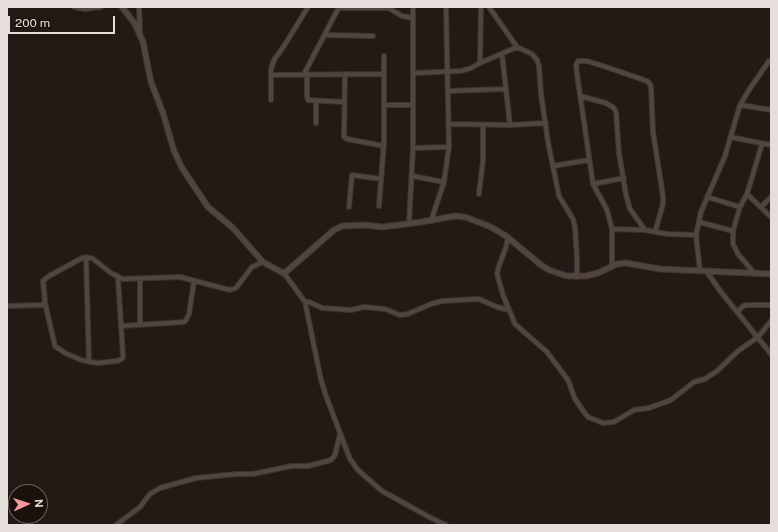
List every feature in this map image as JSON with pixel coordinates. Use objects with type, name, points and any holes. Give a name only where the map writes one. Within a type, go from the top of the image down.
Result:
[{"type":"street","points":[[74,7],[85,9],[101,7]]},
{"type":"street","points":[[122,7],[140,32]]},
{"type":"street","points":[[139,7],[140,32],[147,56],[151,82],[163,113],[174,151],[182,168],[208,207],[233,228],[263,262],[284,273],[305,302],[321,380],[350,459],[358,470],[374,485],[412,508],[446,525]]},
{"type":"street","points":[[271,100],[271,69],[274,60],[308,7]]},
{"type":"street","points":[[344,102],[316,101],[307,99],[306,74],[339,7],[388,8],[402,16],[413,18]]},
{"type":"street","points":[[409,224],[414,105],[413,7]]},
{"type":"street","points":[[431,221],[444,182],[449,146],[446,7]]},
{"type":"street","points":[[480,7],[480,63]]},
{"type":"street","points":[[489,7],[517,47],[532,54],[537,60],[548,142],[559,196],[573,220],[575,227],[578,257],[577,277]]},
{"type":"street","points":[[326,35],[373,36]]},
{"type":"street","points":[[414,73],[461,71],[517,47]]},
{"type":"street","points":[[502,54],[510,125]]},
{"type":"street","points":[[379,206],[384,146],[384,56]]},
{"type":"street","points":[[612,267],[612,229],[606,210],[593,184],[576,65],[578,61],[587,61],[606,66],[647,81],[650,84],[653,132],[663,196],[663,204],[655,232]]},
{"type":"street","points":[[700,271],[696,236],[707,197],[725,156],[740,105],[769,61]]},
{"type":"street","points":[[345,74],[344,137],[347,139],[384,146]]},
{"type":"street","points":[[271,75],[384,74]]},
{"type":"street","points":[[448,91],[506,89]]},
{"type":"street","points":[[580,96],[606,103],[614,108],[616,112],[619,153],[630,209],[645,230]]},
{"type":"street","points":[[316,101],[316,123]]},
{"type":"street","points":[[385,105],[414,105]]},
{"type":"street","points":[[740,105],[771,110]]},
{"type":"street","points":[[448,124],[510,125],[546,123]]},
{"type":"street","points":[[479,194],[483,160],[483,125]]},
{"type":"street","points":[[730,137],[771,145]]},
{"type":"street","points":[[755,274],[738,254],[733,244],[733,231],[740,207],[747,194],[762,144]]},
{"type":"street","points":[[413,148],[449,146]]},
{"type":"street","points":[[553,166],[589,160]]},
{"type":"street","points":[[349,207],[352,175],[381,179]]},
{"type":"street","points":[[412,176],[444,182]]},
{"type":"street","points":[[593,184],[624,178]]},
{"type":"street","points":[[747,194],[771,217]]},
{"type":"street","points":[[707,197],[740,207]]},
{"type":"street","points":[[761,207],[771,197]]},
{"type":"street","points":[[284,273],[334,230],[342,226],[364,225],[383,227],[431,221],[455,216],[465,217],[491,226],[541,265],[549,270],[567,276],[577,277],[598,273],[617,264],[626,263],[660,269],[771,274]]},
{"type":"street","points":[[699,222],[733,231]]},
{"type":"street","points":[[612,229],[645,230],[696,236]]},
{"type":"street","points":[[508,238],[498,266],[497,274],[515,324],[543,348],[568,380],[575,399],[588,417],[603,423],[614,422],[634,410],[649,408],[671,400],[694,382],[705,379],[717,370],[738,351],[758,337],[771,321]]},
{"type":"street","points":[[118,278],[122,359],[108,362],[89,362],[64,353],[56,346],[45,303],[43,281],[77,260],[86,257],[96,261],[118,278],[140,280],[180,277],[222,288],[234,289],[252,267],[263,262]]},
{"type":"street","points":[[86,257],[89,362]]},
{"type":"street","points":[[707,272],[721,292],[738,311],[771,354]]},
{"type":"street","points":[[140,280],[140,324]]},
{"type":"street","points":[[121,326],[184,322],[191,303],[194,281]]},
{"type":"street","points":[[305,302],[309,302],[322,308],[351,310],[364,307],[385,309],[400,315],[408,314],[442,301],[479,299],[497,307],[509,310]]},
{"type":"street","points":[[7,306],[38,305],[45,303]]},
{"type":"street","points":[[738,311],[743,306],[747,305],[771,306]]},
{"type":"street","points":[[116,525],[140,507],[150,494],[160,488],[196,478],[253,474],[292,466],[308,466],[331,460],[335,455],[340,433]]}]
